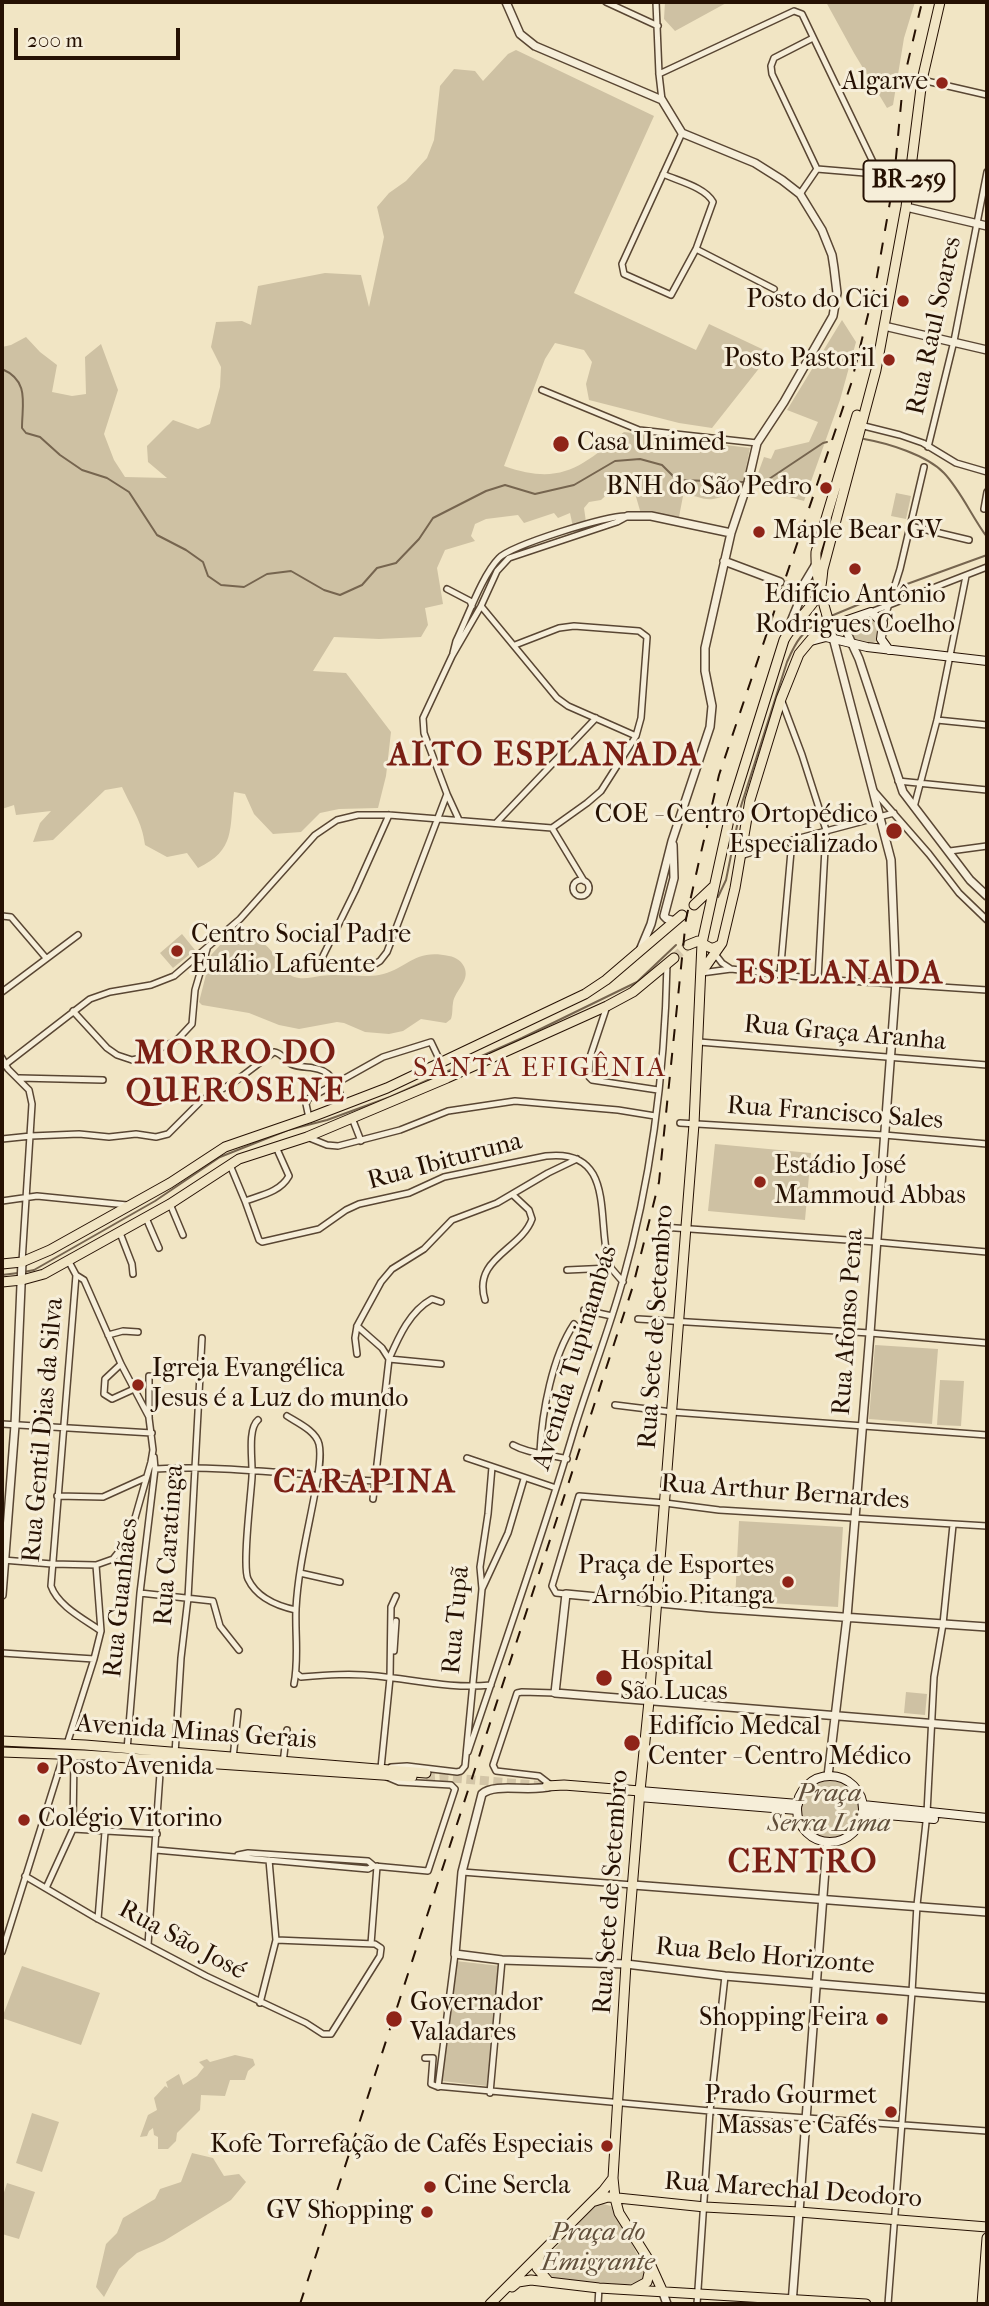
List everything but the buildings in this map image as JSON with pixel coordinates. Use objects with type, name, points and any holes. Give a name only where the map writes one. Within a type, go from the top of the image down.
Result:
[{"type":"main road","name":"BR-259","points":[[821,590],[823,569],[877,361],[906,207],[922,80],[940,2]]},
{"type":"main road","name":"BR-259","points":[[830,625],[816,564],[817,544],[872,369],[877,361]]},
{"type":"main road","points":[[828,508],[838,510]]},
{"type":"main road","name":"Rua Sete de Setembro","points":[[613,2178],[639,1794],[649,1701],[694,1124],[702,943],[713,887],[742,798],[784,640],[791,627],[821,590]]},
{"type":"main road","points":[[830,625],[871,612],[883,623],[881,639],[889,650]]},
{"type":"main road","name":"Rua Sete de Setembro","points":[[701,973],[722,943],[740,856],[742,798],[799,654],[818,632],[830,625]]},
{"type":"main road","points":[[806,645],[819,637],[833,638],[867,647],[987,661]]},
{"type":"main road","points":[[694,905],[713,887]]},
{"type":"main road","points":[[2,1264],[22,1262],[50,1250],[170,1183],[225,1147],[387,1088],[585,994],[606,980],[678,918]]},
{"type":"main road","points":[[705,925],[716,922],[725,928]]},
{"type":"main road","points":[[688,946],[695,941],[708,948],[722,943]]},
{"type":"main road","points":[[2,1282],[22,1276],[44,1274],[170,1204],[229,1164],[307,1137],[607,1006],[633,992],[670,961]]},
{"type":"main road","points":[[441,1063],[447,1078]]},
{"type":"main road","name":"Avenida Minas Gerais","points":[[2,1741],[127,1750],[161,1757],[175,1754],[233,1758],[283,1765]]},
{"type":"main road","name":"Avenida Minas Gerais","points":[[2,1752],[161,1757],[426,1776]]},
{"type":"main road","points":[[828,1776],[838,1777],[855,1787],[863,1809],[861,1821],[851,1835],[844,1840],[827,1843],[804,1830],[797,1807],[801,1793],[808,1785],[828,1776]]},
{"type":"main road","points":[[550,1786],[564,1785],[797,1807]]},
{"type":"main road","points":[[863,1809],[987,1820]]},
{"type":"main road","points":[[613,2178],[619,2213],[648,2259],[662,2290]]},
{"type":"main road","points":[[491,2304],[613,2178]]},
{"type":"main road","name":"Rua Marechal Deodoro","points":[[590,2203],[601,2198],[615,2198],[987,2227]]},
{"type":"main road","points":[[982,2304],[987,2238]]},
{"type":"main road","points":[[540,2253],[537,2268],[549,2282]]},
{"type":"main road","points":[[625,2290],[635,2289],[647,2281],[648,2259]]},
{"type":"main road","points":[[497,2304],[516,2283],[522,2281],[792,2302],[866,2304]]},
{"type":"street","points":[[506,2],[520,34],[535,46],[662,100]]},
{"type":"street","points":[[606,2],[658,26]]},
{"type":"street","points":[[639,953],[651,924],[672,841],[713,716],[704,659],[724,561],[757,443],[829,326],[837,293],[832,255],[822,230],[800,194],[755,163],[682,134],[662,100],[656,2]]},
{"type":"street","points":[[659,74],[794,11],[802,14],[872,157],[872,167],[865,173],[817,169]]},
{"type":"street","points":[[813,38],[774,58],[771,66],[772,74],[817,169]]},
{"type":"street","points":[[922,80],[987,95]]},
{"type":"street","points":[[663,174],[711,198],[713,206],[696,248],[671,295],[622,272],[622,264],[663,174],[682,134]]},
{"type":"street","points":[[800,194],[817,169]]},
{"type":"street","name":"Rua Raul Soares","points":[[928,447],[954,341],[987,172]]},
{"type":"street","points":[[906,207],[987,226]]},
{"type":"street","points":[[696,248],[774,289]]},
{"type":"street","points":[[884,326],[987,350]]},
{"type":"street","points":[[542,390],[639,430],[757,443]]},
{"type":"street","points":[[860,425],[900,435],[956,463],[987,471]]},
{"type":"street","points":[[883,623],[897,579],[924,467]]},
{"type":"street","points":[[984,509],[987,492]]},
{"type":"street","points":[[452,656],[473,602],[490,569],[502,559],[617,522],[628,516],[651,516],[731,533]]},
{"type":"street","points":[[910,526],[969,540]]},
{"type":"street","points":[[459,820],[422,725],[426,710],[452,656],[481,607],[502,559]]},
{"type":"street","points":[[724,561],[780,582]]},
{"type":"street","points":[[784,640],[799,602],[799,588],[816,564]]},
{"type":"street","points":[[871,612],[987,567]]},
{"type":"street","points":[[914,807],[937,720],[966,576]]},
{"type":"street","points":[[447,589],[473,602]]},
{"type":"street","points":[[481,607],[556,698],[636,736]]},
{"type":"street","points":[[846,622],[904,795],[970,880],[987,896]]},
{"type":"street","name":"Rua Afonso Pena","points":[[828,1776],[847,1618],[896,982],[893,877],[881,816],[870,786],[830,625]]},
{"type":"street","points":[[2,1595],[15,1425],[32,1104],[29,1090],[3,1063],[90,999],[168,979],[240,919],[315,835],[337,820],[358,815],[389,815],[552,828],[595,797],[636,736],[647,637],[639,631],[574,626],[559,628],[515,645]]},
{"type":"street","points":[[859,659],[867,647],[881,639]]},
{"type":"street","points":[[781,699],[825,830],[818,979]]},
{"type":"street","points":[[497,822],[596,718]]},
{"type":"street","points":[[937,720],[987,725]]},
{"type":"street","points":[[898,781],[987,790]]},
{"type":"street","points":[[870,786],[959,893],[987,920]]},
{"type":"street","points":[[389,815],[323,958],[323,965],[328,969],[375,964],[384,956],[447,794]]},
{"type":"street","points":[[740,856],[825,830],[894,813]]},
{"type":"street","points":[[552,828],[584,881]]},
{"type":"street","points":[[780,975],[792,840]]},
{"type":"street","points":[[672,841],[674,878],[664,916],[667,919],[678,918]]},
{"type":"street","points":[[950,851],[987,846]]},
{"type":"street","points":[[4,915],[46,958]]},
{"type":"street","points":[[2,992],[78,935]]},
{"type":"street","points":[[73,1011],[107,1048],[117,1055],[132,1060],[141,1058],[177,1040],[192,1024],[195,990],[206,949]]},
{"type":"street","points":[[715,954],[731,969]]},
{"type":"street","name":"Avenida Tupinambás","points":[[468,1752],[567,1459],[623,1282],[641,1203],[655,1116],[670,961]]},
{"type":"street","points":[[701,973],[731,969],[818,979],[987,990]]},
{"type":"street","points":[[607,1006],[590,1057],[588,1075],[592,1080],[658,1090]]},
{"type":"street","points":[[309,1118],[307,1101],[383,1057],[431,1042],[441,1063]]},
{"type":"street","name":"Rua Graça Aranha","points":[[699,1042],[987,1065]]},
{"type":"street","points":[[2,1139],[79,1134],[109,1137],[163,1136],[202,1100],[233,1083],[271,1053],[279,1053],[294,1065],[326,1072],[336,1083],[344,1103]]},
{"type":"street","points":[[19,1078],[103,1080]]},
{"type":"street","points":[[307,1137],[332,1146],[361,1141],[418,1124],[447,1111],[515,1101],[655,1116]]},
{"type":"street","points":[[352,1118],[361,1141]]},
{"type":"street","name":"Rua Francisco Sales","points":[[680,1123],[987,1144]]},
{"type":"street","points":[[229,1164],[245,1201],[276,1190],[289,1176],[276,1146]]},
{"type":"street","name":"Rua Ibituruna","points":[[245,1201],[259,1241],[277,1240],[319,1229],[359,1204],[409,1193],[444,1177],[546,1156],[577,1159]]},
{"type":"street","points":[[357,1354],[357,1326],[381,1282],[392,1269],[424,1249],[452,1220],[490,1207],[577,1159],[590,1168],[600,1193],[606,1252],[611,1268],[623,1282]]},
{"type":"street","points":[[485,1300],[483,1286],[491,1262],[526,1232],[532,1219],[529,1210],[513,1195]]},
{"type":"street","points":[[2,1201],[52,1197],[131,1205]]},
{"type":"street","points":[[170,1204],[183,1235]]},
{"type":"street","points":[[146,1218],[159,1248]]},
{"type":"street","points":[[662,1227],[987,1252]]},
{"type":"street","points":[[120,1233],[132,1264],[133,1275]]},
{"type":"street","name":"Rua Gentil Dias da Silva","points":[[68,1261],[76,1275],[51,1586],[63,1603],[100,1631]]},
{"type":"street","points":[[567,1270],[611,1268]]},
{"type":"street","points":[[76,1275],[84,1280],[121,1364],[149,1418]]},
{"type":"street","points":[[373,1499],[389,1359],[414,1312],[432,1299],[441,1302]]},
{"type":"street","points":[[584,1310],[612,1316]]},
{"type":"street","points":[[638,1319],[987,1343]]},
{"type":"street","points":[[540,1452],[553,1368],[575,1324]]},
{"type":"street","points":[[357,1326],[382,1348],[389,1359]]},
{"type":"street","points":[[108,1335],[123,1331],[138,1332]]},
{"type":"street","name":"Rua Caratinga","points":[[175,1754],[202,1338]]},
{"type":"street","points":[[389,1359],[441,1364]]},
{"type":"street","points":[[121,1364],[105,1380],[104,1394],[112,1399],[134,1389]]},
{"type":"street","points":[[149,1376],[153,1386],[149,1418]]},
{"type":"street","points":[[615,1405],[672,1412],[987,1435]]},
{"type":"street","points":[[287,1416],[317,1440],[320,1456],[300,1573],[294,1684]]},
{"type":"street","name":"Rua Guanhães","points":[[127,1750],[140,1593],[155,1469],[149,1418]]},
{"type":"street","points":[[258,1419],[252,1429],[245,1570],[253,1586],[268,1600],[278,1606],[296,1610]]},
{"type":"street","points":[[2,1424],[152,1433]]},
{"type":"street","points":[[513,1445],[532,1453],[540,1452],[567,1459]]},
{"type":"street","points":[[3,1560],[96,1565],[113,1559],[127,1543],[153,1450]]},
{"type":"street","points":[[467,1458],[556,1488]]},
{"type":"street","points":[[155,1469],[195,1466],[374,1483],[399,1480]]},
{"type":"street","name":"Rua Tupã","points":[[457,1772],[464,1768],[468,1752],[471,1687],[482,1589],[480,1567],[492,1467]]},
{"type":"street","points":[[57,1496],[103,1497],[145,1478]]},
{"type":"street","points":[[482,1589],[508,1533],[524,1479]]},
{"type":"street","name":"Rua Arthur Bernardes","points":[[566,1594],[556,1593],[552,1586],[579,1496],[719,1510],[987,1526]]},
{"type":"street","points":[[888,2304],[917,1905],[927,1815],[934,1677],[943,1624],[953,1525]]},
{"type":"street","points":[[67,1744],[100,1631],[96,1565]]},
{"type":"street","points":[[300,1573],[340,1582]]},
{"type":"street","points":[[140,1593],[215,1602],[220,1626],[239,1650]]},
{"type":"street","points":[[555,1693],[566,1594],[987,1627]]},
{"type":"street","points":[[384,1771],[391,1607],[396,1596]]},
{"type":"street","points":[[390,1675],[396,1621]]},
{"type":"street","points":[[2,1653],[94,1659]]},
{"type":"street","points":[[296,1673],[301,1677],[390,1675],[430,1684],[471,1687],[491,1685]]},
{"type":"street","points":[[438,2087],[455,1954],[462,1872],[482,1796],[491,1789],[539,1790],[550,1786],[539,1776],[498,1772],[494,1769],[493,1761],[514,1698],[520,1692],[987,1728]]},
{"type":"street","points":[[233,1758],[238,1712]]},
{"type":"street","points":[[283,1765],[287,1730]]},
{"type":"street","points":[[46,1888],[73,1829],[69,1754]]},
{"type":"street","points":[[2,1952],[25,1876],[69,1754]]},
{"type":"street","points":[[148,1945],[161,1757]]},
{"type":"street","name":"Avenida Minas Gerais","points":[[384,1771],[398,1766],[457,1772]]},
{"type":"street","name":"Avenida Minas Gerais","points":[[376,1866],[428,1871],[455,1793],[453,1787],[399,1782],[384,1771]]},
{"type":"street","points":[[73,1829],[157,1834]]},
{"type":"street","points":[[99,1919],[106,1832]]},
{"type":"street","points":[[792,2302],[827,1843]]},
{"type":"street","points":[[156,1850],[368,1869],[376,1866]]},
{"type":"street","points":[[234,1856],[247,1853],[368,1861],[376,1866]]},
{"type":"street","points":[[260,2003],[276,1940],[269,1860]]},
{"type":"street","points":[[276,1940],[371,1944],[376,1866]]},
{"type":"street","points":[[462,1872],[987,1912]]},
{"type":"street","name":"Rua São José","points":[[25,1876],[148,1945],[323,2034],[334,2031],[380,1956],[380,1947],[371,1944]]},
{"type":"street","points":[[2,1922],[11,1925]]},
{"type":"street","name":"Rua Belo Horizonte","points":[[455,1954],[502,1960],[626,1965],[987,1998]]},
{"type":"street","points":[[490,2093],[502,1960]]},
{"type":"street","points":[[697,2304],[710,2111],[725,1976]]},
{"type":"street","points":[[425,2058],[433,2058],[431,2084],[438,2087],[618,2104],[987,2131]]},
{"type":"street","points":[[598,2304],[599,2288]]},
{"type":"street","points":[[662,2290],[667,2304]]},
{"type":"green space","points":[[665,2],[728,2],[675,31],[664,19]]},
{"type":"green space","points":[[826,2],[915,2],[904,38],[893,105],[887,108]]},
{"type":"green space","points":[[516,50],[654,116],[574,293],[696,350],[709,324],[762,349],[768,357],[712,428],[679,423],[589,400],[586,384],[592,362],[584,350],[555,343],[545,359],[504,466],[541,474],[569,470],[595,455],[624,432],[750,448],[742,488],[713,499],[683,496],[679,517],[641,514],[632,483],[617,485],[601,500],[589,502],[584,508],[586,522],[573,527],[570,513],[558,518],[554,513],[524,523],[518,515],[486,519],[475,524],[471,536],[475,541],[445,550],[437,568],[443,604],[425,608],[428,625],[421,637],[334,637],[313,671],[346,673],[391,732],[386,776],[378,808],[339,809],[320,813],[301,832],[273,834],[254,814],[245,794],[234,792],[225,846],[219,854],[198,868],[187,853],[167,857],[145,845],[139,822],[122,787],[105,790],[53,840],[33,842],[40,823],[51,811],[16,815],[14,805],[2,809],[2,347],[26,337],[57,365],[52,392],[72,396],[86,394],[85,357],[101,344],[118,390],[104,434],[114,460],[125,477],[167,478],[148,462],[147,446],[173,420],[198,429],[210,424],[220,387],[221,367],[211,347],[216,322],[242,321],[251,325],[258,286],[325,273],[361,275],[369,307],[384,237],[377,207],[427,158],[434,140],[440,86],[454,69],[475,71],[483,81],[508,54]]},
{"type":"green space","points":[[842,320],[856,342],[840,400],[804,501],[753,487],[764,457],[771,459],[775,450],[809,442],[818,422],[787,410]]},
{"type":"green space","points":[[896,493],[911,496],[906,519],[891,516]]},
{"type":"green space","points":[[872,611],[881,619],[880,639],[869,645],[852,642],[846,623]]},
{"type":"green space","name":"Centro Social Padre Eulálio Lafuente","points":[[182,934],[195,950],[173,968],[160,953]]},
{"type":"green space","points":[[236,937],[261,942],[269,948],[285,970],[299,978],[379,975],[419,957],[437,954],[459,960],[466,974],[454,998],[451,1019],[446,1023],[421,1019],[403,1031],[389,1034],[365,1032],[337,1022],[299,1029],[279,1025],[249,1013],[202,1005],[199,1002],[211,955],[221,944]]},
{"type":"green space","name":"Estádio José Mammoud Abbas","points":[[715,1144],[811,1153],[805,1220],[708,1211]]},
{"type":"green space","points":[[875,1345],[938,1349],[932,1424],[869,1419]]},
{"type":"green space","points":[[940,1380],[964,1381],[961,1426],[937,1425]]},
{"type":"green space","name":"Praça de Esportes Arnóbio Pitanga","points":[[739,1521],[843,1527],[838,1607],[735,1601]]},
{"type":"green space","points":[[906,1692],[927,1694],[925,1715],[904,1713]]},
{"type":"green space","name":"Praça Serra Lima","points":[[830,1781],[841,1783],[854,1794],[859,1810],[857,1821],[846,1834],[830,1839],[819,1837],[806,1826],[801,1810],[803,1799],[814,1786]]},
{"type":"green space","points":[[456,1961],[500,1966],[487,2086],[442,2081]]},
{"type":"green space","points":[[22,1966],[100,1993],[81,2045],[2,2018]]},
{"type":"green space","points":[[235,2055],[253,2059],[255,2065],[248,2071],[245,2080],[230,2080],[225,2096],[201,2095],[200,2110],[177,2133],[176,2141],[168,2149],[158,2149],[158,2137],[154,2135],[153,2128],[147,2136],[140,2137],[148,2115],[157,2110],[154,2098],[165,2086],[168,2088],[166,2082],[179,2074],[183,2085],[197,2076],[204,2067],[199,2062]]},
{"type":"green space","points":[[32,2113],[59,2122],[42,2172],[16,2163]]},
{"type":"green space","points":[[192,2153],[213,2158],[224,2176],[239,2174],[246,2182],[231,2200],[164,2241],[137,2253],[119,2269],[104,2297],[96,2287],[106,2244],[117,2233],[123,2218],[155,2199],[160,2189],[181,2182]]},
{"type":"green space","points":[[7,2183],[35,2192],[19,2239],[2,2234],[2,2199]]},
{"type":"green space","name":"Praça do Emigrante","points":[[599,2203],[615,2210],[646,2272],[644,2281],[626,2285],[547,2278],[541,2265],[543,2262],[594,2205]]},
{"type":"waterway","points":[[2,369],[11,374],[21,387],[22,428],[26,433],[40,437],[82,470],[107,478],[129,492],[157,535],[203,562],[208,576],[221,585],[244,587],[267,574],[291,571],[324,590],[340,595],[362,585],[377,568],[396,563],[419,539],[433,518],[486,491],[505,485],[535,494],[574,485],[615,461],[640,459],[662,465],[677,480],[743,482]]},
{"type":"waterway","points":[[864,439],[906,451],[937,467],[956,488],[987,537]]},
{"type":"waterway","points":[[752,482],[766,481],[827,442]]},
{"type":"waterway","points":[[896,588],[987,555]]},
{"type":"waterway","points":[[831,616],[891,591]]},
{"type":"waterway","points":[[718,897],[726,880],[741,806],[787,662],[800,637],[823,620]]},
{"type":"waterway","points":[[24,1272],[34,1270],[155,1201],[220,1157],[288,1130],[327,1120],[390,1097],[522,1038],[637,982],[676,945]]},
{"type":"waterway","points":[[2,1275],[18,1273]]},
{"type":"tunnel","points":[[780,582],[796,587]]},
{"type":"tunnel","points":[[674,958],[688,945]]},
{"type":"tunnel","points":[[426,1778],[546,1786]]},
{"type":"railway","points":[[300,2304],[633,1286],[659,1182],[686,919],[719,775],[851,384],[876,282],[894,179],[903,83],[922,2]]},
{"type":"place","name":"Algarve","points":[[942,83]]},
{"type":"place","name":"Posto do Cici","points":[[903,301]]},
{"type":"place","name":"Posto Pastoril","points":[[889,360]]},
{"type":"place","name":"Casa Unimed","points":[[561,444]]},
{"type":"place","name":"BNH do São Pedro","points":[[826,488]]},
{"type":"place","name":"Maple Bear GV","points":[[759,532]]},
{"type":"place","name":"Edifício Antônio Rodrigues Coelho","points":[[855,569]]},
{"type":"place","name":"COE - Centro Ortopédico Especializado","points":[[894,831]]},
{"type":"place","name":"Centro Social Padre Eulálio Lafuente","points":[[177,951]]},
{"type":"place","name":"Estádio José Mammoud Abbas","points":[[760,1182]]},
{"type":"place","name":"Igreja Evangélica Jesus é a Luz do mundo","points":[[138,1385]]},
{"type":"place","name":"Praça de Esportes Arnóbio Pitanga","points":[[788,1582]]},
{"type":"place","name":"Hospital São Lucas","points":[[604,1678]]},
{"type":"place","name":"Edifício Medcal Center - Centro Médico","points":[[632,1743]]},
{"type":"place","name":"Posto Avenida","points":[[43,1768]]},
{"type":"place","name":"Colégio Vitorino","points":[[24,1820]]},
{"type":"place","name":"Governador Valadares","points":[[394,2019]]},
{"type":"place","name":"Shopping Feira","points":[[882,2019]]},
{"type":"place","name":"Prado Gourmet Massas e Cafés","points":[[891,2112]]},
{"type":"place","name":"Kofe Torrefação de Cafés Especiais","points":[[607,2146]]},
{"type":"place","name":"Cine Sercla","points":[[430,2187]]},
{"type":"place","name":"GV Shopping","points":[[427,2212]]},
{"type":"district","name":"ALTO ESPLANADA","points":[[545,757]]},
{"type":"district","name":"ESPLANADA","points":[[840,975]]},
{"type":"district","name":"SANTA EFIGÊNIA","points":[[540,1069]]},
{"type":"district","name":"MORRO DO QUEROSENE","points":[[236,1074]]},
{"type":"district","name":"CARAPINA","points":[[365,1484]]},
{"type":"district","name":"CENTRO","points":[[803,1864]]}]
